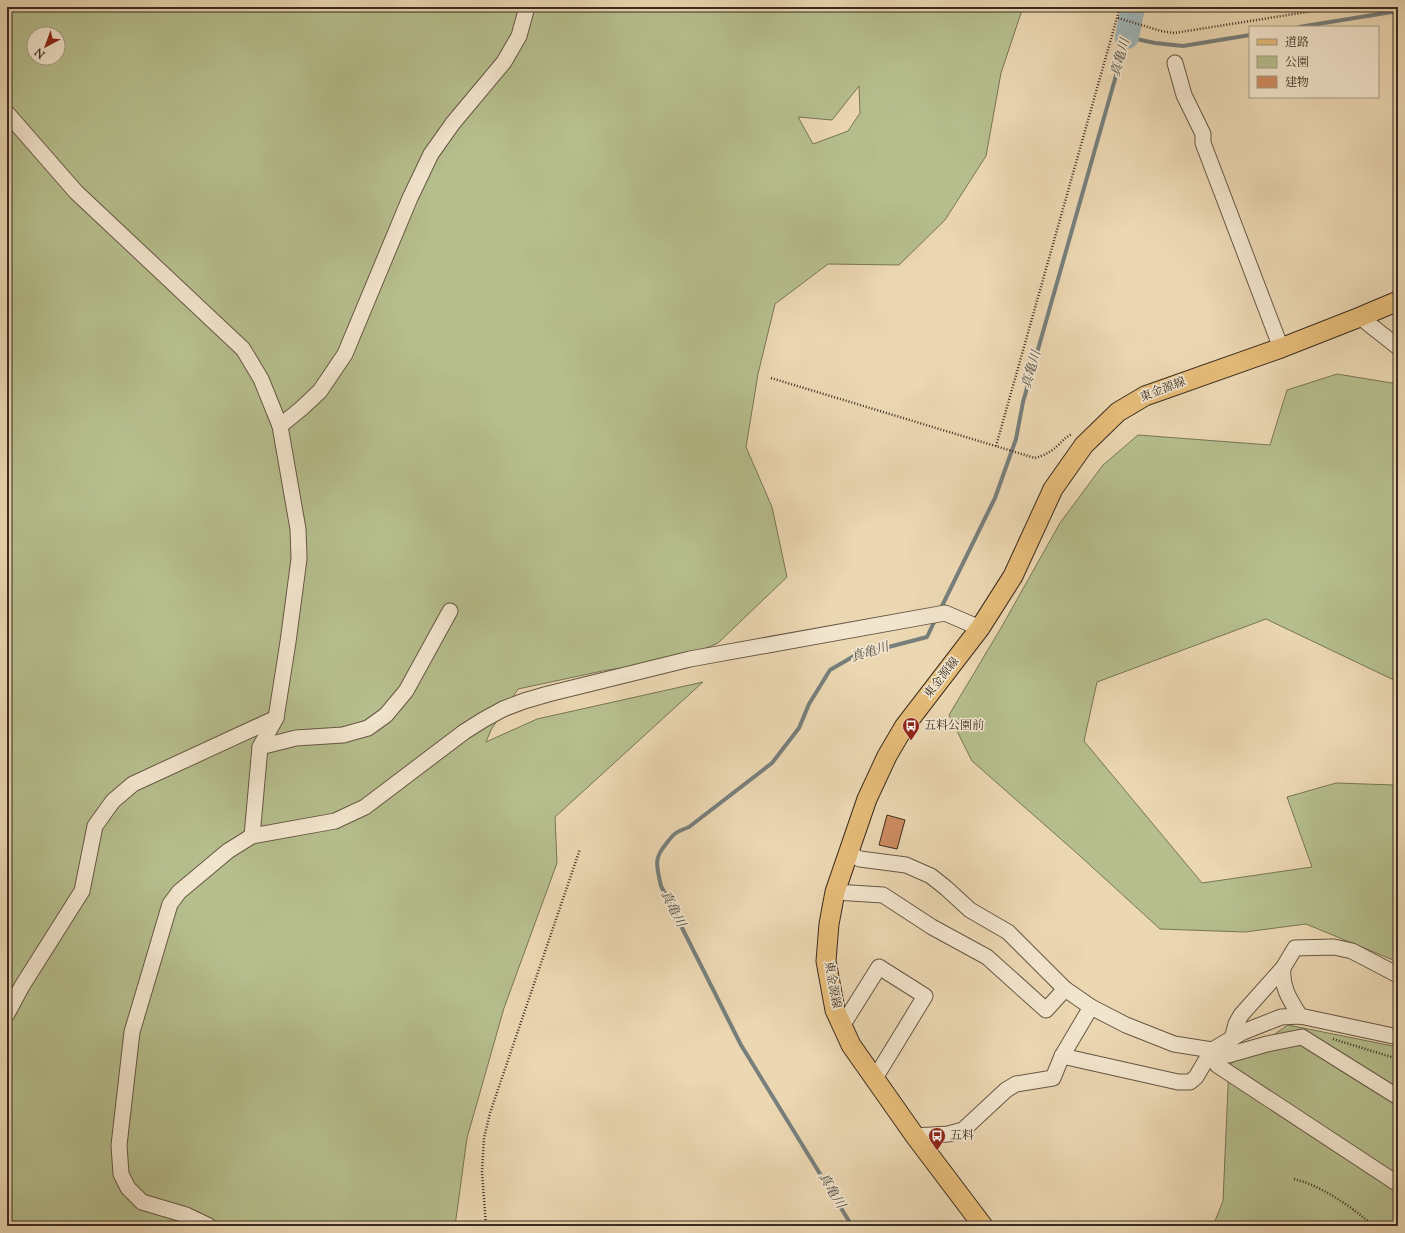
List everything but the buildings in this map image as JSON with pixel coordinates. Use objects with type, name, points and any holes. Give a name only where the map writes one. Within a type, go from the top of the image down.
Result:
[{"type":"main road","name":"東金源線","points":[[983,1226],[915,1136],[851,1045],[835,1010],[826,961],[829,924],[835,892],[867,799],[887,756],[904,727],[980,628],[1012,576],[1053,489],[1084,445],[1118,412],[1145,396],[1281,348],[1360,318],[1398,301]]},
{"type":"street","points":[[280,426],[320,391],[345,354],[410,198],[431,154],[453,123],[504,62],[519,36],[527,7]]},
{"type":"street","points":[[1176,62],[1184,95],[1203,134],[1203,143],[1281,348]]},
{"type":"street","points":[[7,113],[76,192],[243,349],[262,379],[280,426],[298,529],[299,559],[276,718],[260,747],[252,836]]},
{"type":"street","points":[[1360,318],[1398,346]]},
{"type":"street","points":[[260,747],[296,738],[343,735],[368,728],[386,715],[406,691],[450,611]]},
{"type":"street","points":[[209,1226],[186,1215],[142,1202],[128,1188],[120,1174],[118,1145],[132,1032],[170,904],[179,892],[228,851],[252,836],[335,821],[350,815],[365,807],[464,732],[483,720],[504,709],[548,694],[690,659],[945,613],[980,628]]},
{"type":"street","points":[[7,1014],[22,986],[82,892],[95,826],[113,801],[133,784],[276,718]]},
{"type":"street","points":[[848,853],[860,859],[906,866],[931,876],[970,910],[1008,932],[1065,989],[1091,1007],[1126,1026],[1174,1044],[1212,1050],[1228,1055],[1302,1036],[1398,1097]]},
{"type":"street","points":[[835,892],[883,895],[932,928],[988,957],[1046,1010],[1065,989]]},
{"type":"street","points":[[1232,1039],[1236,1024],[1241,1015],[1283,968],[1296,948],[1334,947],[1352,951],[1398,974]]},
{"type":"street","points":[[842,1026],[879,967],[925,996],[874,1078]]},
{"type":"street","points":[[1283,968],[1282,977],[1287,996],[1300,1016]]},
{"type":"street","points":[[915,1136],[948,1134],[963,1130],[1006,1090],[1016,1084],[1053,1078],[1062,1056],[1091,1007]]},
{"type":"street","points":[[1062,1056],[1178,1082],[1190,1082],[1196,1077],[1212,1050],[1243,1032],[1281,1017],[1300,1016],[1398,1037]]},
{"type":"street","points":[[1212,1050],[1218,1065],[1398,1184]]},
{"type":"path","points":[[996,446],[1120,7]]},
{"type":"path","points":[[1118,18],[1161,32],[1174,33],[1339,7]]},
{"type":"path","points":[[1398,41],[1398,49]]},
{"type":"path","points":[[771,378],[1035,458],[1045,455],[1067,436],[1074,434]]},
{"type":"path","points":[[486,1226],[482,1172],[484,1138],[495,1098],[580,849]]},
{"type":"path","points":[[1326,1037],[1398,1059]]},
{"type":"path","points":[[1294,1179],[1315,1186],[1363,1217],[1374,1226]]},
{"type":"green space","points":[[7,7],[1023,7],[1001,73],[986,156],[945,220],[899,265],[828,264],[775,304],[758,374],[746,447],[772,507],[787,577],[718,643],[678,660],[607,670],[518,689],[491,730],[486,742],[537,719],[703,682],[555,817],[557,863],[504,1008],[467,1138],[455,1226],[7,1226]],"holes":[[[859,86],[860,113],[848,131],[813,144],[798,117],[832,120]]]},
{"type":"green space","points":[[1337,374],[1398,384],[1398,682],[1266,619],[1097,682],[1084,741],[1202,883],[1312,867],[1287,797],[1336,783],[1394,785],[1398,771],[1398,962],[1306,924],[1245,932],[1160,929],[1079,855],[972,761],[949,715],[1001,628],[1060,523],[1103,465],[1138,435],[1270,445],[1287,390]]},
{"type":"green space","points":[[1288,1025],[1398,1047],[1398,1226],[1213,1226],[1223,1201],[1229,1065]]},
{"type":"waterway","name":"真亀川","points":[[1127,37],[1133,7]]},
{"type":"waterway","points":[[1305,26],[1398,11]]},
{"type":"waterway","name":"真亀川","points":[[940,610],[995,498],[1016,439],[1023,402],[1127,37],[1155,43],[1183,46],[1249,35]]},
{"type":"waterway","name":"真亀川","points":[[852,1226],[741,1045],[661,886],[657,864],[659,854],[673,835],[689,827],[772,763],[799,728],[809,704],[830,670],[854,656],[927,637],[936,618]]},
{"type":"place","name":"五料公園前","points":[[911,741]]},
{"type":"place","name":"五料","points":[[937,1151]]}]
